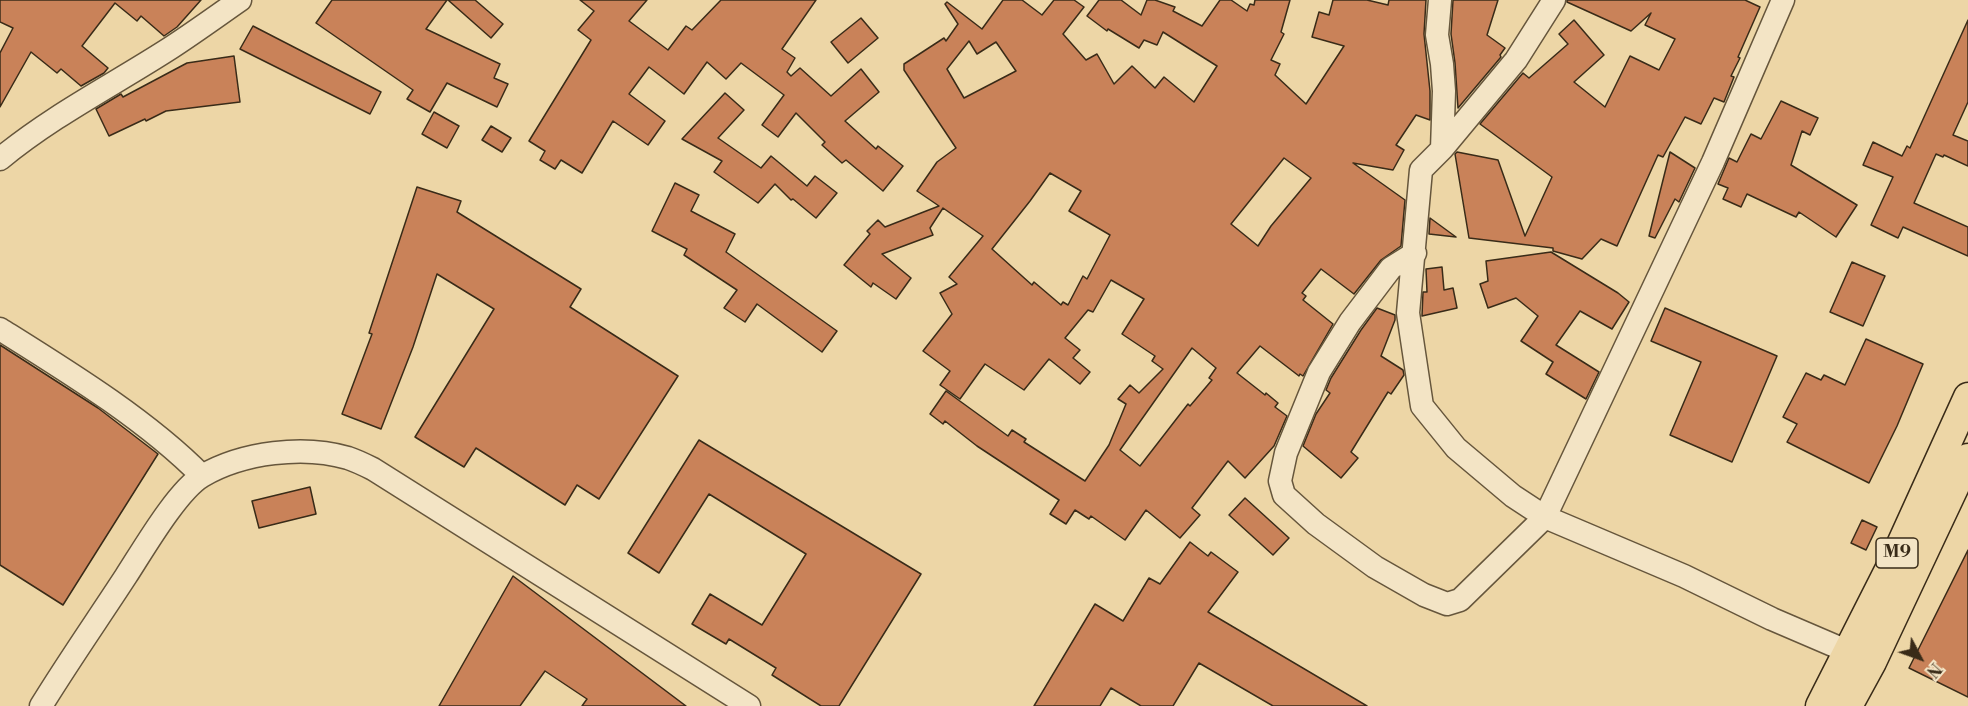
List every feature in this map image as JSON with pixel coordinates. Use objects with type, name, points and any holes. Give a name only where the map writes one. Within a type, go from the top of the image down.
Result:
[{"type":"main road","name":"M9","points":[[1848,706],[1860,657],[1898,552],[1968,396]]},
{"type":"main road","name":"M9","points":[[1820,706],[1860,657],[1968,458]]},
{"type":"street","points":[[0,159],[28,138],[172,47],[240,0]]},
{"type":"street","points":[[1440,0],[1437,35],[1443,82],[1442,149]]},
{"type":"street","points":[[1554,0],[1516,60],[1422,171],[1408,313],[1422,406],[1456,448],[1514,496],[1545,517],[1684,576],[1772,619],[1860,657]]},
{"type":"street","points":[[1415,253],[1391,268],[1350,322],[1319,372],[1286,453],[1280,481],[1284,495],[1316,524],[1375,567],[1424,595],[1447,604],[1460,600],[1545,517],[1713,162],[1783,0]]},
{"type":"street","points":[[0,329],[158,436],[179,452],[202,476]]},
{"type":"street","points":[[41,706],[162,522],[187,488],[202,476],[224,466],[283,452],[316,452],[338,456],[374,469],[749,706]]},
{"type":"building","points":[[0,0],[201,0],[177,27],[164,36],[141,16],[137,21],[115,3],[82,46],[108,68],[104,73],[81,86],[61,69],[57,73],[31,52],[0,107],[0,53],[13,28],[0,22]]},
{"type":"building","points":[[332,0],[447,0],[426,29],[500,64],[494,78],[508,84],[497,107],[447,83],[430,112],[407,99],[413,90],[316,23]]},
{"type":"building","points":[[448,0],[475,0],[503,24],[491,38]]},
{"type":"building","points":[[580,0],[647,0],[629,21],[668,50],[686,26],[692,30],[721,0],[816,0],[782,49],[795,58],[787,72],[791,76],[800,68],[831,96],[861,69],[879,92],[845,121],[876,149],[878,146],[903,166],[883,191],[846,160],[842,163],[822,145],[825,142],[796,113],[778,137],[762,125],[784,95],[741,63],[726,79],[707,62],[684,94],[649,67],[629,94],[665,121],[648,145],[613,121],[582,173],[561,160],[555,169],[540,160],[545,151],[529,141],[591,40],[578,30],[594,11]]},
{"type":"building","points":[[1003,0],[1022,0],[1042,15],[1054,0],[1074,0],[1084,7],[1063,34],[1086,60],[1097,54],[1114,84],[1132,66],[1155,88],[1164,77],[1194,102],[1217,66],[1163,32],[1157,45],[1144,40],[1139,48],[1108,29],[1107,31],[1087,16],[1099,0],[1121,0],[1141,15],[1147,0],[1155,0],[1175,7],[1173,11],[1202,26],[1220,0],[1231,0],[1247,11],[1250,4],[1254,5],[1255,0],[1290,0],[1281,32],[1284,34],[1271,60],[1280,64],[1275,75],[1306,104],[1344,46],[1312,37],[1319,12],[1329,15],[1333,0],[1367,0],[1388,5],[1389,0],[1426,0],[1424,34],[1430,91],[1430,120],[1416,115],[1396,145],[1404,150],[1393,170],[1353,163],[1405,200],[1401,246],[1381,260],[1354,294],[1321,269],[1302,293],[1306,296],[1303,300],[1333,324],[1303,376],[1300,374],[1299,376],[1260,346],[1237,373],[1278,403],[1275,407],[1287,416],[1274,446],[1245,478],[1228,461],[1192,508],[1200,515],[1180,538],[1146,510],[1125,540],[1091,516],[1089,519],[1075,510],[1066,524],[1050,514],[1059,500],[977,446],[945,421],[943,424],[930,414],[946,391],[1008,436],[1012,430],[1026,439],[1024,442],[1085,481],[1109,445],[1126,404],[1118,399],[1130,385],[1139,393],[1163,369],[1152,361],[1155,356],[1122,334],[1144,299],[1111,280],[1093,312],[1088,310],[1065,338],[1080,350],[1073,358],[1090,372],[1080,384],[1049,359],[1024,390],[985,364],[960,399],[940,385],[950,371],[923,351],[952,314],[940,293],[957,284],[949,277],[983,236],[943,208],[930,228],[933,235],[882,254],[911,278],[896,299],[873,283],[871,287],[844,265],[870,234],[867,231],[878,220],[885,227],[939,206],[917,191],[937,162],[956,148],[904,70],[904,64],[944,38],[946,41],[958,24],[945,4],[947,2],[982,29]],"holes":[[[969,41],[977,54],[996,42],[1016,71],[964,98],[947,69]],[[1284,158],[1311,178],[1271,226],[1258,246],[1231,224]],[[1050,173],[1081,191],[1069,211],[1110,235],[1087,279],[1083,276],[1068,305],[1063,302],[1061,305],[1034,282],[1032,285],[992,249]],[[1192,348],[1216,368],[1209,378],[1212,380],[1190,406],[1188,404],[1140,466],[1120,450]]]},
{"type":"building","points":[[1453,0],[1498,0],[1487,35],[1505,48],[1501,57],[1458,108],[1451,34]]},
{"type":"building","points":[[1567,0],[1745,0],[1760,7],[1738,57],[1740,58],[1731,76],[1734,77],[1724,102],[1714,98],[1701,124],[1685,117],[1663,157],[1658,155],[1617,246],[1601,239],[1582,259],[1553,251],[1553,248],[1469,238],[1455,154],[1457,152],[1498,160],[1525,236],[1552,177],[1480,124],[1523,73],[1529,78],[1568,44],[1559,34],[1574,20],[1604,55],[1574,82],[1605,107],[1630,56],[1659,70],[1675,39],[1645,25],[1651,13],[1631,31]]},
{"type":"building","points":[[861,18],[878,38],[848,63],[831,42]]},
{"type":"building","points":[[1968,20],[1968,102],[1953,135],[1968,141],[1968,166],[1944,155],[1943,157],[1936,154],[1914,203],[1968,227],[1968,256],[1903,227],[1898,238],[1871,225],[1893,177],[1863,165],[1873,142],[1902,156],[1907,146],[1910,148]]},
{"type":"building","points":[[253,26],[381,92],[370,114],[240,49]]},
{"type":"building","points":[[234,56],[240,102],[166,111],[109,136],[96,109],[121,94],[123,97],[187,63]]},
{"type":"building","points":[[725,93],[744,110],[718,138],[761,168],[771,156],[807,186],[815,176],[837,193],[816,218],[793,199],[791,200],[775,184],[758,203],[714,172],[722,161],[682,139]]},
{"type":"building","points":[[1781,101],[1818,118],[1810,135],[1802,131],[1791,165],[1857,205],[1836,237],[1799,212],[1796,217],[1747,194],[1741,207],[1723,199],[1728,188],[1718,184],[1729,158],[1737,162],[1751,134],[1761,139]]},
{"type":"building","points":[[434,112],[459,126],[447,148],[422,134]]},
{"type":"building","points":[[491,126],[511,138],[502,152],[482,140]]},
{"type":"building","points":[[1670,152],[1695,168],[1679,202],[1675,199],[1655,238],[1649,236]]},
{"type":"building","points":[[675,183],[699,195],[691,211],[735,234],[726,252],[837,331],[822,352],[757,304],[745,322],[724,308],[737,290],[684,255],[687,249],[652,231]]},
{"type":"building","points":[[417,187],[461,201],[457,212],[581,289],[570,307],[678,376],[599,499],[577,485],[565,505],[476,448],[464,467],[415,437],[494,309],[437,274],[413,347],[381,429],[342,414],[372,334],[369,333]]},
{"type":"building","points":[[1430,218],[1456,237],[1429,234]]},
{"type":"building","points":[[1551,252],[1629,302],[1612,329],[1580,311],[1556,345],[1599,372],[1586,399],[1546,374],[1553,362],[1521,341],[1538,316],[1516,298],[1488,308],[1480,284],[1488,281],[1486,261]]},
{"type":"building","points":[[1852,262],[1885,276],[1863,326],[1830,312]]},
{"type":"building","points":[[1442,267],[1444,290],[1453,288],[1457,308],[1422,316],[1423,292],[1427,292],[1426,269]]},
{"type":"building","points":[[1377,308],[1395,315],[1381,356],[1403,370],[1404,375],[1391,394],[1388,392],[1351,452],[1358,458],[1341,478],[1303,446],[1316,414],[1330,393],[1326,390],[1331,378]]},
{"type":"building","points":[[1665,308],[1777,356],[1732,462],[1670,435],[1701,362],[1651,341]]},
{"type":"building","points":[[1866,339],[1923,364],[1897,426],[1869,483],[1787,442],[1797,424],[1783,417],[1806,373],[1821,380],[1824,375],[1845,385]]},
{"type":"building","points":[[0,345],[98,408],[158,454],[63,605],[0,565]]},
{"type":"building","points":[[699,440],[921,574],[839,706],[821,706],[772,675],[776,668],[729,639],[726,644],[692,624],[710,594],[762,625],[806,554],[709,494],[659,573],[628,553]]},
{"type":"building","points":[[310,487],[316,514],[259,528],[252,501]]},
{"type":"building","points":[[1245,498],[1289,538],[1273,555],[1229,515]]},
{"type":"building","points":[[1862,520],[1877,527],[1866,550],[1851,543]]},
{"type":"building","points":[[1190,542],[1208,556],[1211,552],[1238,572],[1208,612],[1367,706],[1273,706],[1199,663],[1173,706],[1141,706],[1111,688],[1100,706],[1034,706],[1095,604],[1123,621],[1149,578],[1160,584]]},
{"type":"building","points":[[1968,550],[1968,697],[1909,668]]},
{"type":"building","points":[[513,576],[686,706],[582,706],[587,699],[545,671],[520,706],[439,706]]}]
